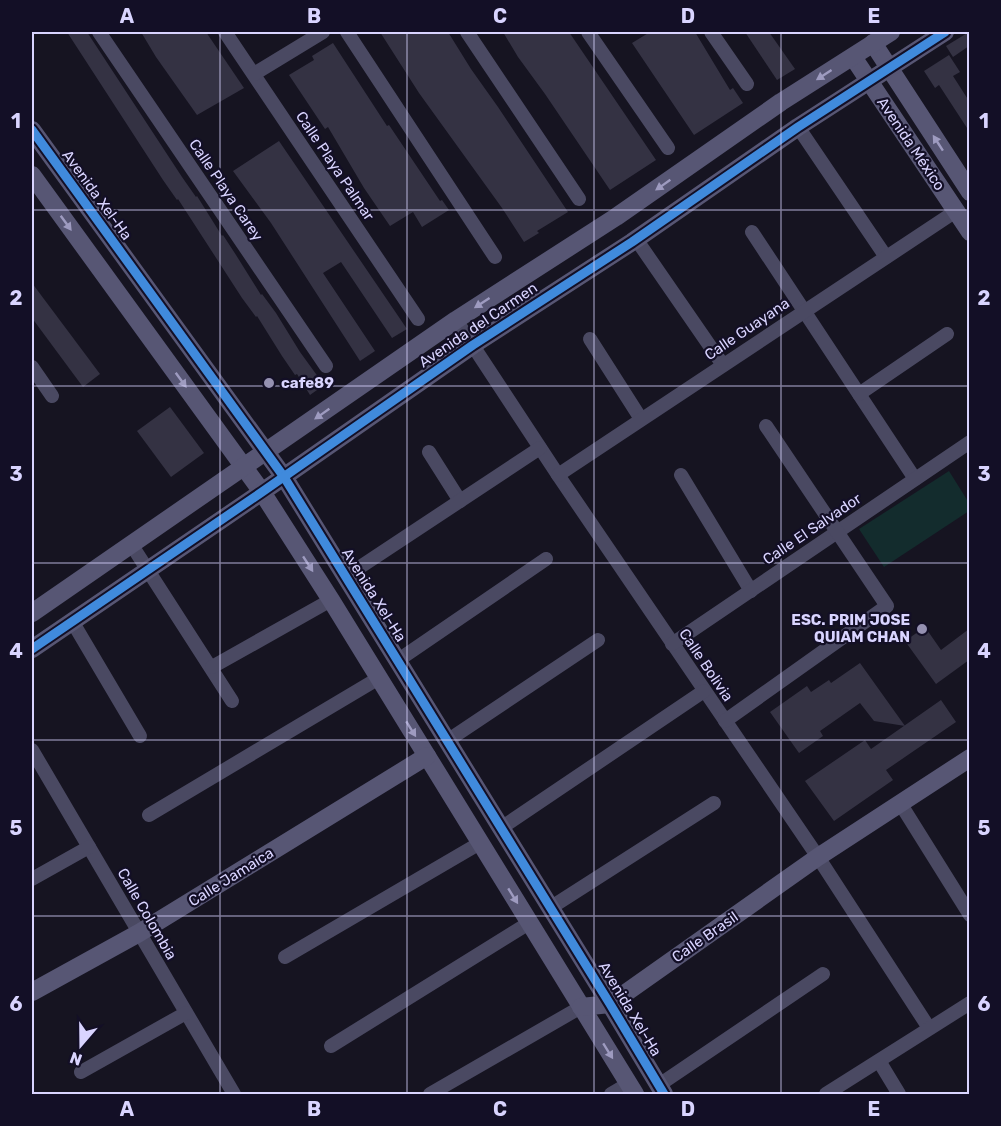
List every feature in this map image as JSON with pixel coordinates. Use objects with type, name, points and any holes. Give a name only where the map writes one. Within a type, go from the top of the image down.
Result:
[{"type":"street","name":"Calle Playa Carey","points":[[99,32],[326,366]]},
{"type":"street","name":"Calle Playa Palmar","points":[[225,32],[418,319]]},
{"type":"street","points":[[254,74],[323,32]]},
{"type":"street","points":[[347,32],[495,257]]},
{"type":"street","points":[[467,32],[579,199]]},
{"type":"street","points":[[588,32],[668,148]]},
{"type":"street","points":[[711,32],[747,84]]},
{"type":"street","name":"Avenida del Carmen","points":[[32,613],[456,320],[616,218],[781,102],[891,32]]},
{"type":"street","name":"Avenida del Carmen","points":[[32,649],[472,345],[636,239],[798,127],[945,32]]},
{"type":"street","name":"Avenida México","points":[[873,43],[969,192]]},
{"type":"street","name":"Avenida México","points":[[853,57],[969,232]]},
{"type":"street","points":[[798,127],[886,257]]},
{"type":"street","name":"Avenida Xel-Ha","points":[[32,130],[284,477],[662,1090]]},
{"type":"street","points":[[32,175],[262,492],[331,600],[631,1089],[611,1095]]},
{"type":"street","name":"Calle Guayana","points":[[558,475],[956,211]]},
{"type":"street","points":[[752,232],[915,479]]},
{"type":"street","points":[[636,239],[723,365]]},
{"type":"street","name":"Calle Bolivia","points":[[456,320],[558,475],[818,857],[929,1028]]},
{"type":"street","points":[[859,394],[946,334]]},
{"type":"street","points":[[590,339],[641,419]]},
{"type":"street","points":[[32,367],[52,396]]},
{"type":"street","points":[[725,721],[887,606],[766,426]]},
{"type":"street","name":"Calle El Salvador","points":[[672,644],[969,442]]},
{"type":"street","points":[[345,577],[540,448]]},
{"type":"street","points":[[429,452],[460,501]]},
{"type":"street","points":[[681,475],[751,591]]},
{"type":"street","points":[[131,544],[232,701]]},
{"type":"street","points":[[397,661],[546,559]]},
{"type":"street","points":[[212,667],[331,600]]},
{"type":"street","points":[[72,621],[140,736]]},
{"type":"street","points":[[447,741],[598,640]]},
{"type":"street","points":[[149,815],[379,678]]},
{"type":"street","points":[[501,828],[704,691]]},
{"type":"street","name":"Calle Colombia","points":[[32,750],[234,1095]]},
{"type":"street","name":"Calle Jamaica","points":[[32,992],[139,933],[427,756]]},
{"type":"street","name":"Calle Brasil","points":[[430,1095],[581,1007],[610,1004],[818,857],[969,758]]},
{"type":"street","points":[[900,803],[969,915]]},
{"type":"street","points":[[550,908],[714,804]]},
{"type":"street","points":[[285,957],[480,843]]},
{"type":"street","points":[[32,879],[89,847]]},
{"type":"street","points":[[331,1046],[529,923]]},
{"type":"street","points":[[662,1090],[823,974]]},
{"type":"street","points":[[826,1095],[969,1003]]},
{"type":"street","points":[[81,1072],[186,1013]]},
{"type":"street","points":[[879,1061],[899,1095]]},
{"type":"green space","points":[[949,471],[969,503],[969,511],[884,567],[859,529]]},
{"type":"building","points":[[67,32],[87,32],[261,295],[276,313],[324,385],[310,395],[163,180]]},
{"type":"building","points":[[141,32],[206,32],[244,88],[197,115]]},
{"type":"building","points":[[380,32],[448,32],[568,212],[524,242],[419,93]]},
{"type":"building","points":[[503,32],[569,32],[656,160],[610,190]]},
{"type":"building","points":[[650,32],[695,32],[730,90],[733,88],[743,103],[694,135],[632,43]]},
{"type":"building","points":[[745,32],[769,32],[795,69],[777,80]]},
{"type":"building","points":[[969,32],[969,46],[953,57],[946,46]]},
{"type":"building","points":[[333,43],[387,126],[389,125],[440,201],[442,200],[449,210],[422,227],[413,212],[390,226],[364,188],[328,127],[325,129],[289,75],[314,60],[312,56]]},
{"type":"building","points":[[949,55],[960,72],[953,76],[969,101],[969,131],[939,85],[935,88],[924,71]]},
{"type":"building","points":[[279,141],[407,329],[392,338],[341,262],[323,273],[375,351],[360,361],[271,223],[233,171]]},
{"type":"building","points":[[32,283],[100,374],[83,387],[32,318]]},
{"type":"building","points":[[170,407],[204,453],[171,477],[137,431]]},
{"type":"building","points":[[925,627],[941,650],[969,629],[969,660],[936,684],[905,641]]},
{"type":"building","points":[[860,663],[905,726],[874,721],[860,703],[820,731],[823,736],[799,753],[770,712],[807,686],[811,692],[829,680],[831,683]]},
{"type":"building","points":[[941,700],[956,722],[886,770],[893,780],[834,821],[805,781],[865,740],[871,749]]},
{"type":"cycle path","points":[[32,649],[473,345],[632,242],[798,127],[945,32]]},
{"type":"cycle path","points":[[32,130],[284,477],[664,1094]]},
{"type":"place","name":"cafe89","points":[[269,383]]},
{"type":"place","name":"ESC. PRIM JOSE QUIAM CHAN","points":[[922,629]]}]
